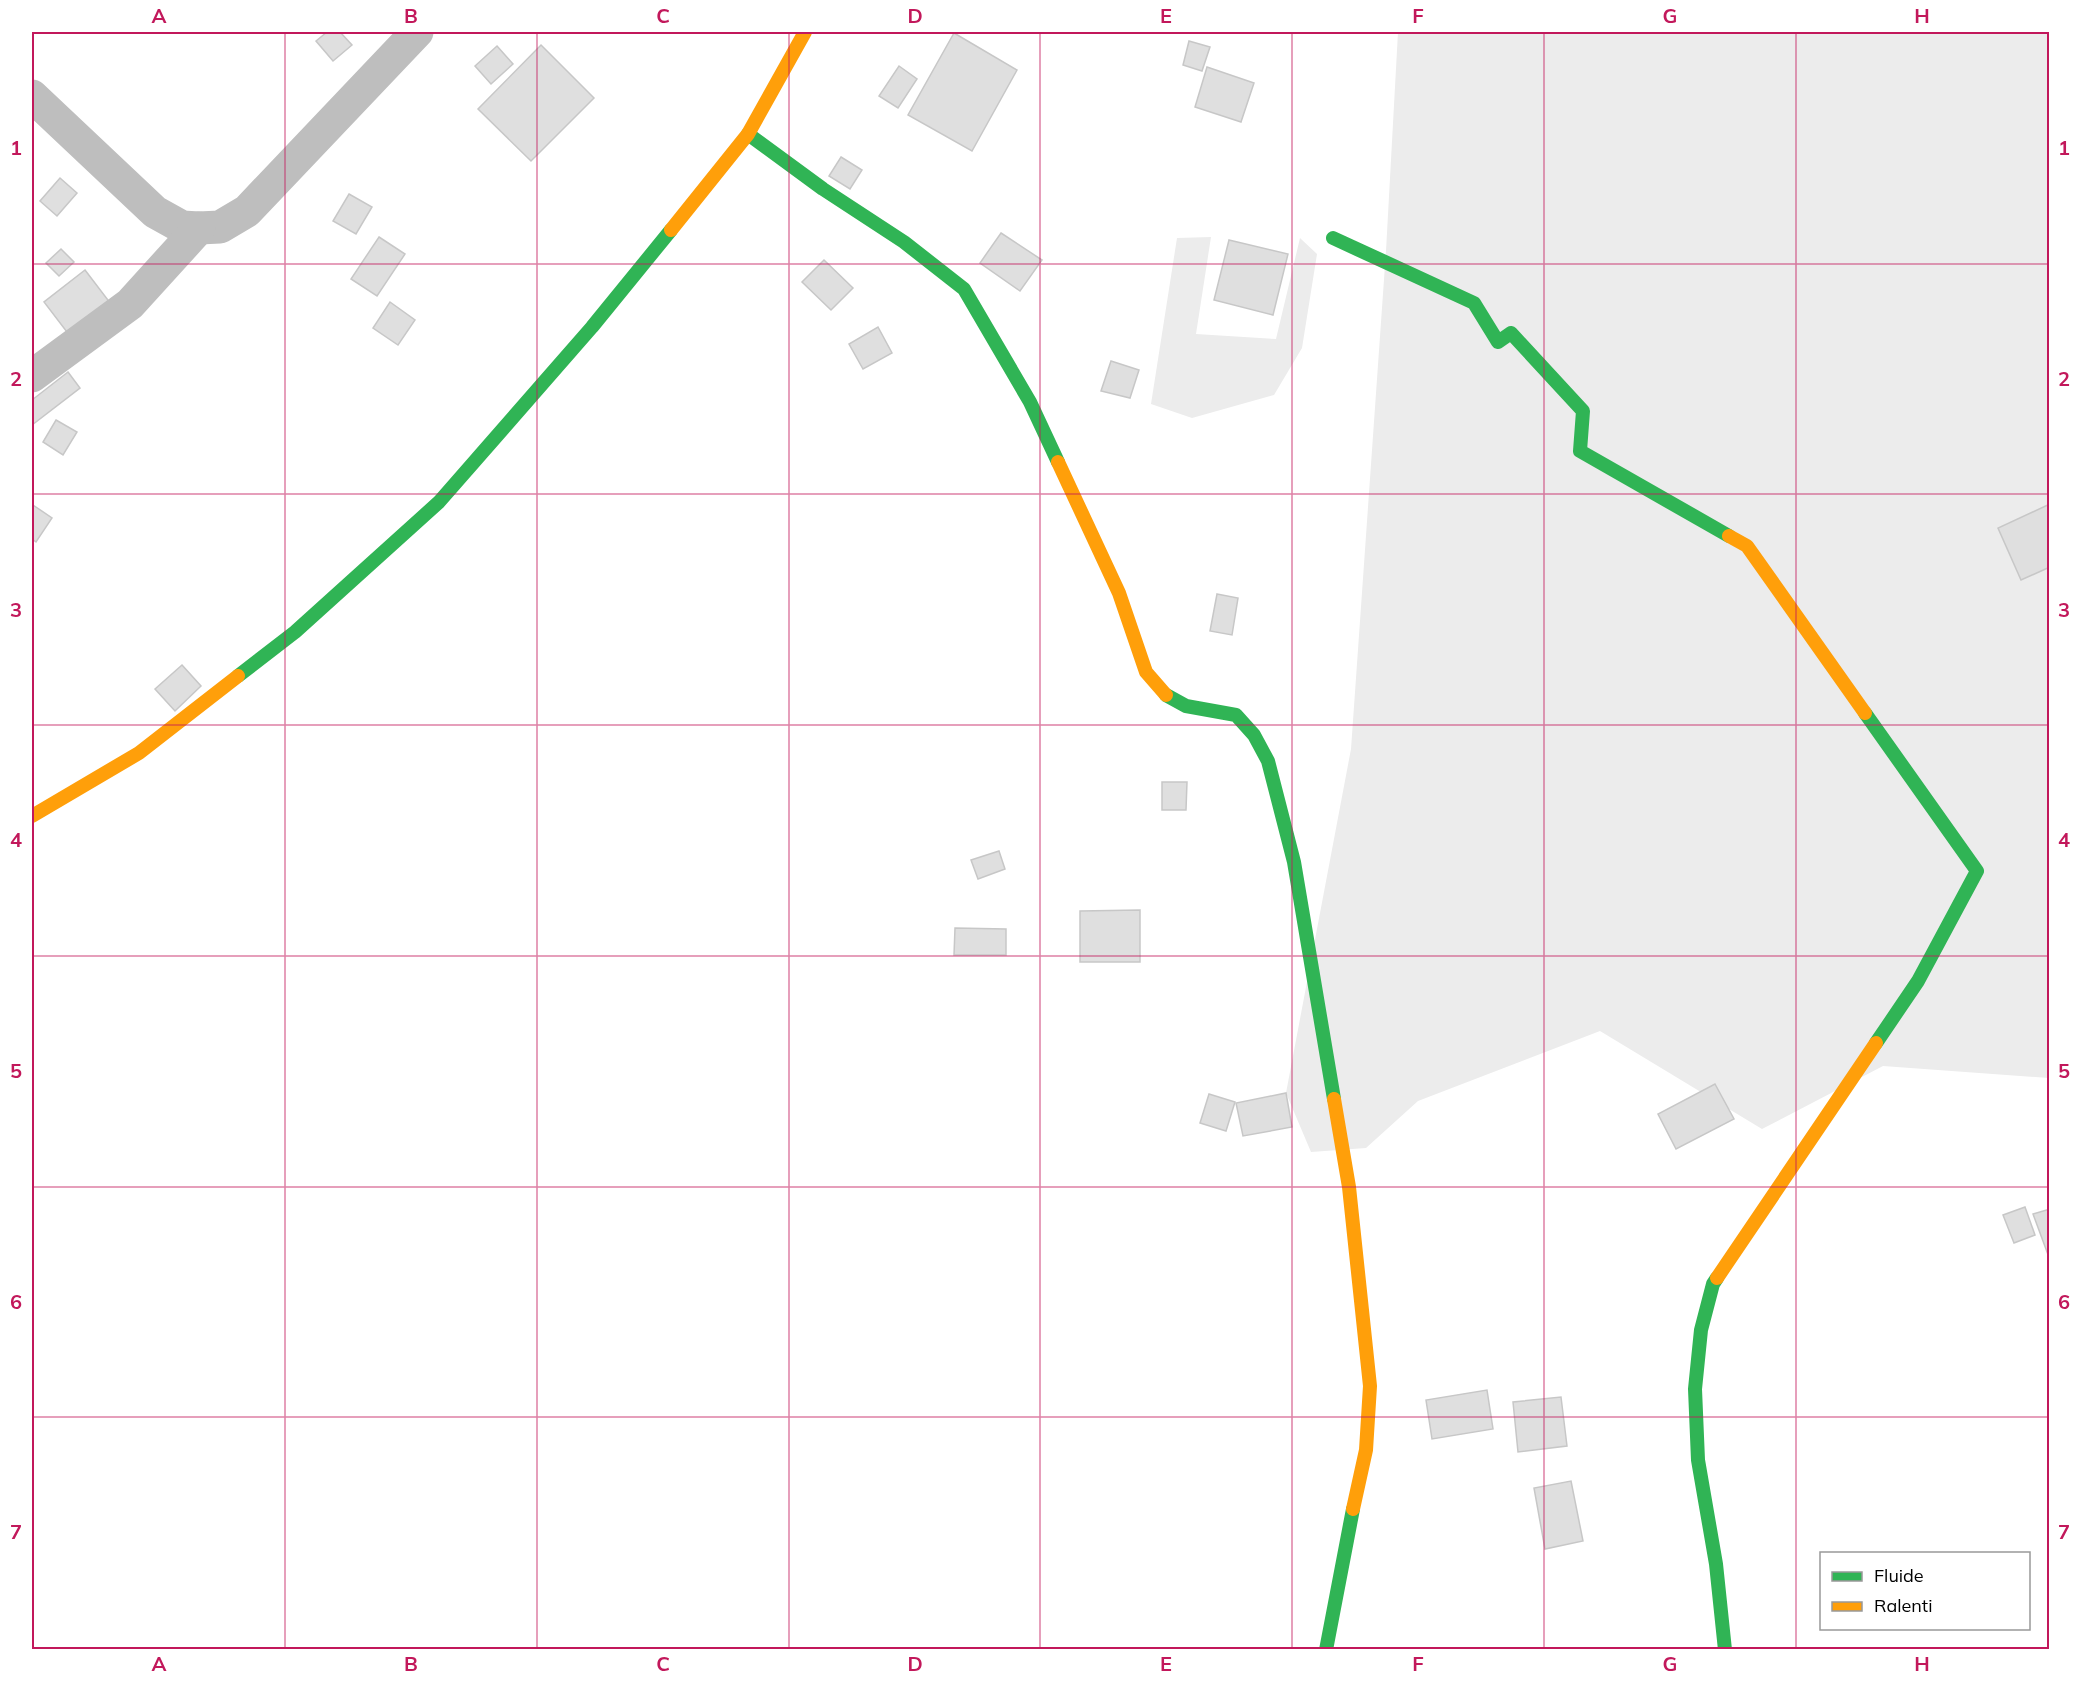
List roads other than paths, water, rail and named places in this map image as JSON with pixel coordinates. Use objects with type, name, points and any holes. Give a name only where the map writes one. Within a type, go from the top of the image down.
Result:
[{"type":"street","points":[[32,96],[155,212],[182,227],[220,226],[247,211],[417,32]]},
{"type":"street","points":[[32,816],[149,746],[295,633],[439,502],[592,327],[748,134],[806,32]]},
{"type":"street","points":[[748,134],[823,189],[904,242],[964,289],[1040,423],[1119,593],[1146,672],[1163,693],[1186,706],[1236,715],[1254,735],[1268,761],[1294,862],[1349,1187],[1370,1386],[1366,1450],[1326,1650]]},
{"type":"street","points":[[32,376],[130,304],[199,228]]},
{"type":"street","points":[[1333,238],[1474,303],[1498,342],[1511,333],[1583,411],[1580,451],[1748,546],[1977,871],[1918,981],[1713,1284],[1701,1330],[1695,1389],[1698,1460],[1716,1564],[1725,1650]]}]
